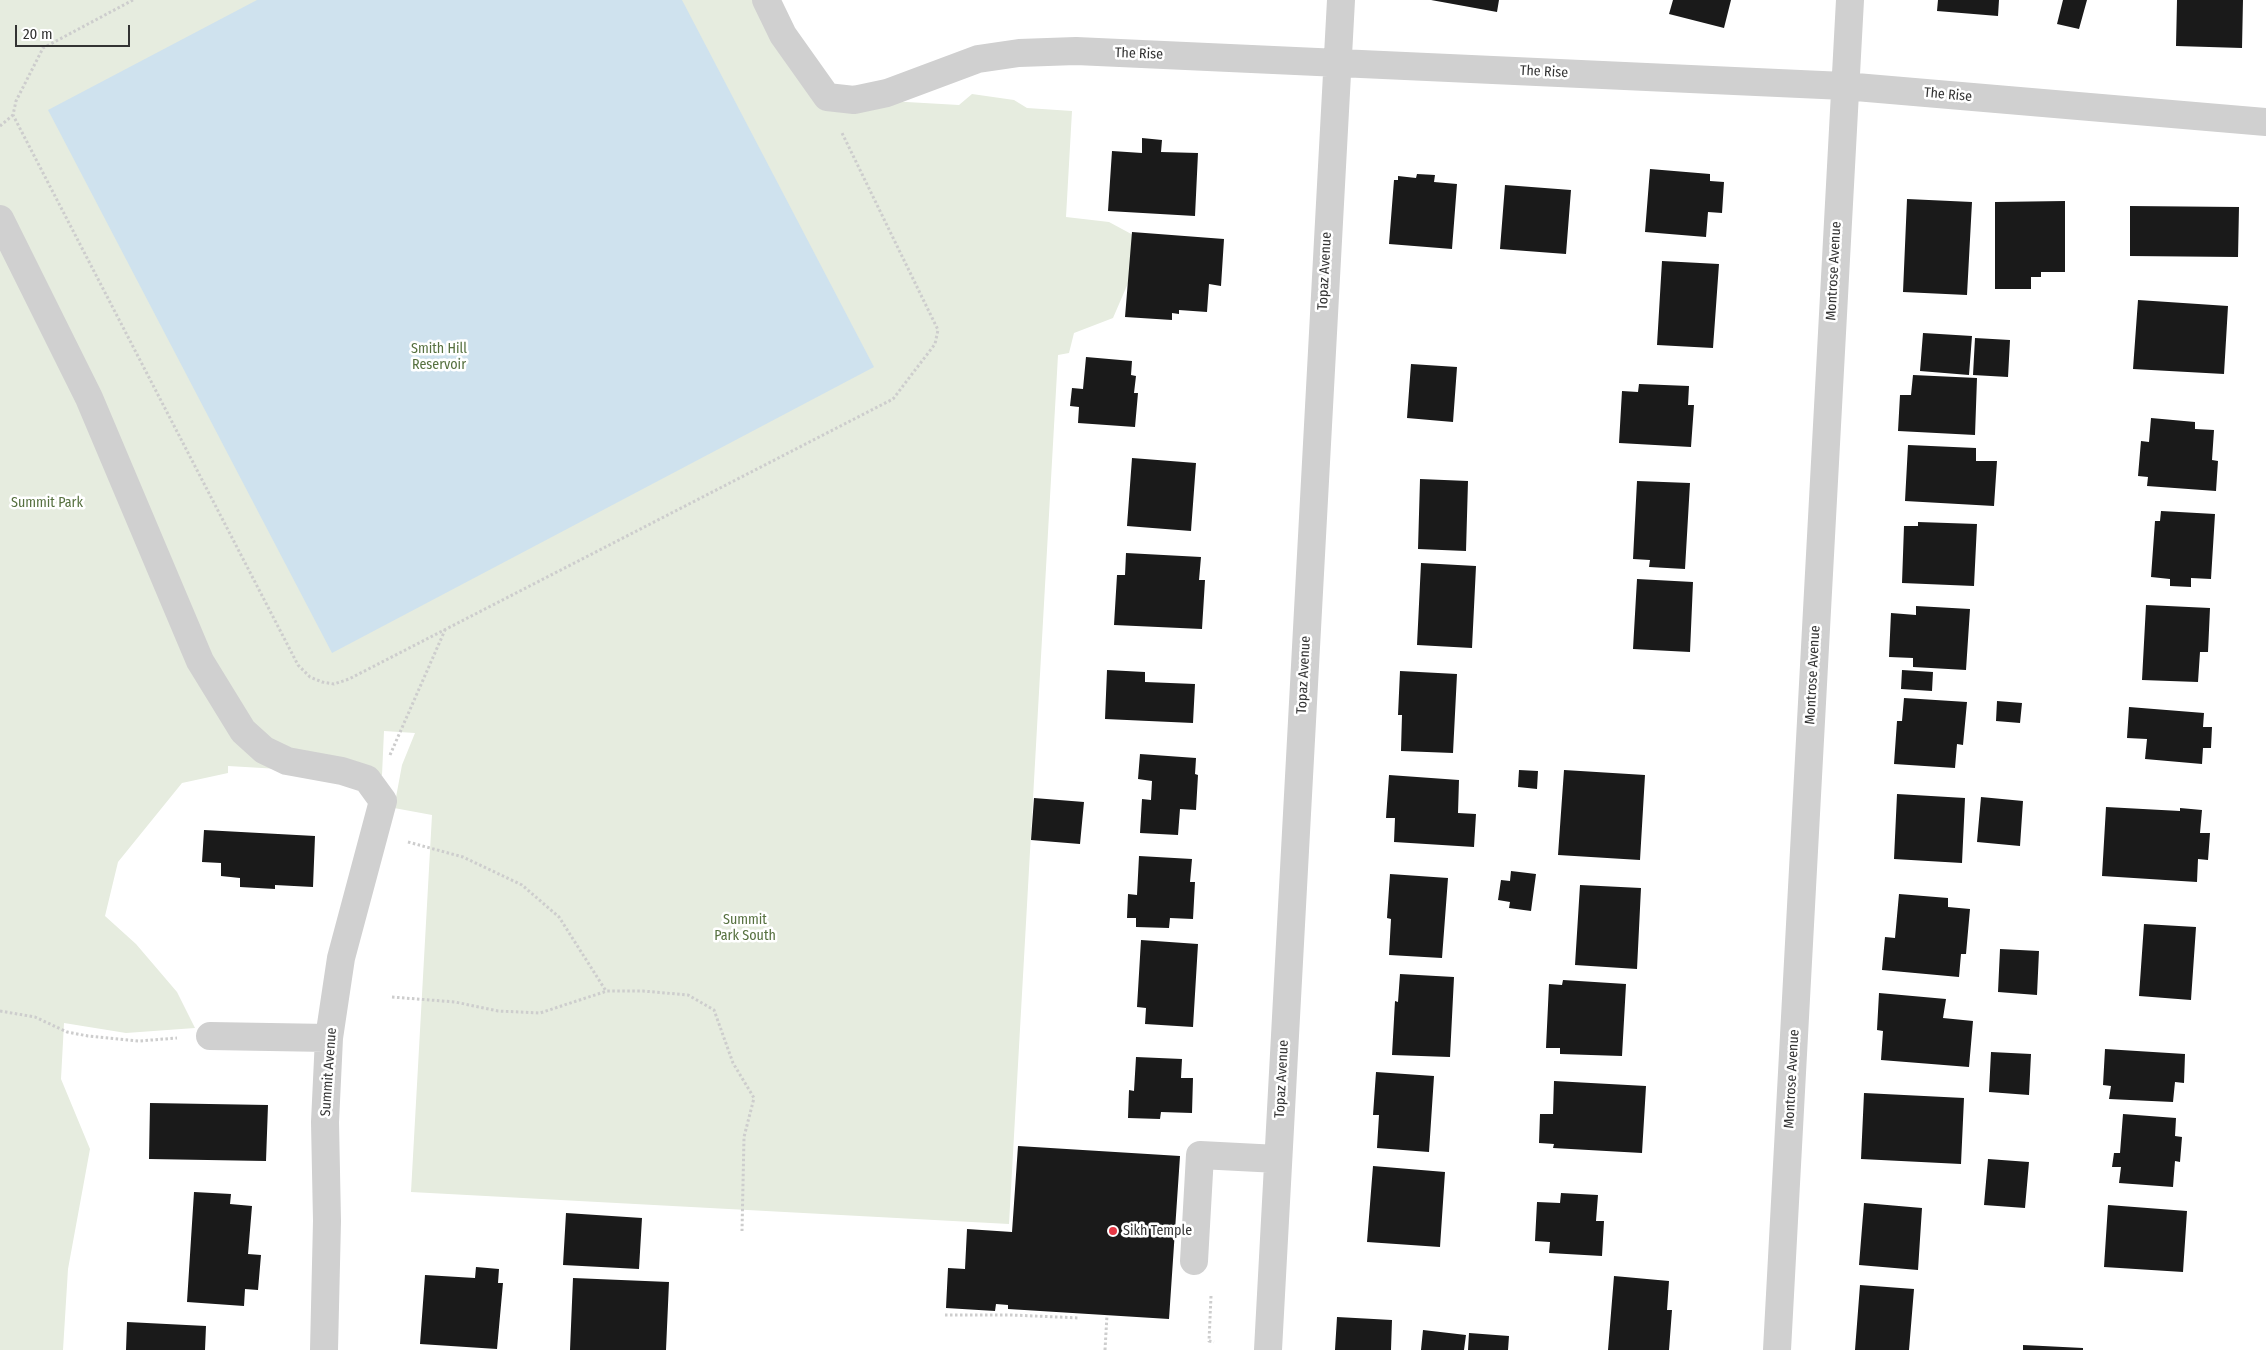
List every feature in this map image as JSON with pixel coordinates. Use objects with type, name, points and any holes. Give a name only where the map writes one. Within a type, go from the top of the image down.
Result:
[{"type":"street","points":[[766,0],[783,35],[828,97]]},
{"type":"street","name":"Topaz Avenue","points":[[1268,1350],[1336,62],[1341,0]]},
{"type":"street","name":"Montrose Avenue","points":[[1777,1350],[1850,0]]},
{"type":"street","name":"The Rise","points":[[828,97],[854,100],[879,94],[978,58],[1019,53],[1076,51],[1844,86],[2266,122]]},
{"type":"street","name":"Summit Avenue","points":[[0,219],[89,398],[200,661],[243,731],[264,750],[287,761],[342,771],[367,779],[382,801],[341,958],[329,1038],[325,1122],[327,1221],[324,1350]]},
{"type":"street","points":[[210,1036],[329,1038]]},
{"type":"street","points":[[1194,1260],[1200,1155],[1278,1160]]},
{"type":"path","points":[[0,126],[13,115],[16,101],[43,48],[133,0]]},
{"type":"path","points":[[13,115],[298,665],[310,677],[334,684],[349,679],[445,630],[893,398],[935,344],[938,330],[850,151],[828,97]]},
{"type":"path","points":[[388,759],[445,630]]},
{"type":"path","points":[[373,835],[463,857],[522,885],[559,917],[606,991]]},
{"type":"path","points":[[392,997],[456,1002],[498,1011],[540,1013],[606,991],[643,991],[688,995],[714,1010],[733,1063],[754,1098],[744,1137],[742,1232]]},
{"type":"path","points":[[0,1012],[35,1017],[67,1032],[88,1036],[139,1041],[210,1036]]},
{"type":"path","points":[[1211,1296],[1209,1341],[1214,1342]]},
{"type":"path","points":[[945,1315],[1080,1318]]},
{"type":"path","points":[[1104,1350],[1107,1315]]},
{"type":"green space","name":"Smith Hill Reservoir","points":[[0,0],[768,0],[819,97],[959,105],[972,94],[1014,100],[1027,108],[1072,111],[1066,217],[1109,222],[1135,236],[1135,267],[1113,318],[1074,333],[1069,353],[1058,355],[1009,1224],[411,1192],[432,815],[394,808],[402,765],[415,733],[384,731],[382,775],[228,766],[228,773],[182,783],[118,862],[105,916],[136,944],[177,992],[195,1028],[126,1033],[64,1023],[61,1079],[90,1149],[68,1269],[63,1350],[0,1350]]},
{"type":"water","name":"Smith Hill Reservoir","points":[[257,0],[682,0],[874,367],[332,653],[48,110]]},
{"type":"building","points":[[1431,0],[1499,0],[1497,12]]},
{"type":"building","points":[[1673,0],[1731,0],[1724,28],[1669,14]]},
{"type":"building","points":[[1938,0],[1999,0],[1998,16],[1937,11]]},
{"type":"building","points":[[2063,0],[2087,0],[2079,29],[2057,24]]},
{"type":"building","points":[[2177,0],[2243,0],[2242,48],[2176,46]]},
{"type":"building","points":[[1142,138],[1162,140],[1161,152],[1198,153],[1195,216],[1108,211],[1112,151],[1142,153]]},
{"type":"building","points":[[1650,169],[1710,174],[1710,181],[1724,182],[1722,213],[1708,212],[1706,237],[1645,232]]},
{"type":"building","points":[[1417,174],[1435,175],[1434,182],[1457,184],[1452,249],[1389,244],[1394,180],[1398,180],[1398,176],[1416,178]]},
{"type":"building","points":[[1505,185],[1571,190],[1566,254],[1500,249]]},
{"type":"building","points":[[1907,199],[1972,202],[1967,295],[1903,292]]},
{"type":"building","points":[[2065,201],[2065,272],[2041,272],[2041,277],[2031,277],[2031,289],[1995,289],[1995,202]]},
{"type":"building","points":[[2130,206],[2239,207],[2238,257],[2130,256]]},
{"type":"building","points":[[1132,232],[1224,239],[1221,286],[1209,284],[1207,312],[1179,310],[1179,314],[1172,313],[1172,320],[1125,317]]},
{"type":"building","points":[[1662,261],[1719,264],[1713,348],[1657,345]]},
{"type":"building","points":[[2138,300],[2228,306],[2224,374],[2133,369]]},
{"type":"building","points":[[1923,333],[1972,336],[1969,375],[1920,371]]},
{"type":"building","points":[[1975,338],[2010,340],[2008,377],[1973,375]]},
{"type":"building","points":[[1086,357],[1132,361],[1131,375],[1136,376],[1134,393],[1138,393],[1135,427],[1078,423],[1079,407],[1070,406],[1072,388],[1083,389]]},
{"type":"building","points":[[1411,364],[1457,367],[1453,422],[1407,418]]},
{"type":"building","points":[[1913,375],[1977,378],[1975,435],[1898,431],[1900,395],[1911,395]]},
{"type":"building","points":[[1639,384],[1689,386],[1688,405],[1694,405],[1691,447],[1619,443],[1622,391],[1638,392]]},
{"type":"building","points":[[2151,418],[2195,422],[2195,429],[2214,430],[2212,460],[2218,461],[2216,491],[2147,486],[2148,477],[2138,476],[2141,441],[2149,442]]},
{"type":"building","points":[[1908,445],[1976,448],[1976,461],[1997,461],[1994,506],[1905,501]]},
{"type":"building","points":[[1132,458],[1196,463],[1191,531],[1127,526]]},
{"type":"building","points":[[1420,479],[1468,481],[1466,551],[1418,549]]},
{"type":"building","points":[[1637,481],[1690,483],[1685,569],[1649,567],[1650,560],[1633,559]]},
{"type":"building","points":[[2161,511],[2215,514],[2211,579],[2191,578],[2191,587],[2170,586],[2170,579],[2151,577],[2155,521],[2160,521]]},
{"type":"building","points":[[1918,522],[1977,524],[1974,586],[1902,583],[1904,526],[1918,526]]},
{"type":"building","points":[[1126,553],[1201,557],[1199,580],[1205,580],[1202,629],[1114,625],[1117,575],[1125,575]]},
{"type":"building","points":[[1421,563],[1476,566],[1472,648],[1417,645]]},
{"type":"building","points":[[1637,579],[1693,582],[1690,652],[1633,649]]},
{"type":"building","points":[[2146,605],[2210,608],[2208,652],[2200,652],[2198,682],[2142,680]]},
{"type":"building","points":[[1916,606],[1970,609],[1966,670],[1913,667],[1913,658],[1889,657],[1891,613],[1916,615]]},
{"type":"building","points":[[1107,670],[1145,672],[1145,682],[1195,684],[1193,723],[1105,719]]},
{"type":"building","points":[[1902,670],[1933,672],[1932,691],[1901,689]]},
{"type":"building","points":[[1400,671],[1457,674],[1453,753],[1401,751],[1402,715],[1398,715]]},
{"type":"building","points":[[1904,698],[1967,702],[1963,745],[1957,744],[1955,768],[1894,764],[1897,721],[1902,721]]},
{"type":"building","points":[[1997,701],[2022,703],[2020,723],[1996,721]]},
{"type":"building","points":[[2129,707],[2204,713],[2203,727],[2212,727],[2211,748],[2203,748],[2202,764],[2145,759],[2147,739],[2127,738]]},
{"type":"building","points":[[1140,754],[1196,758],[1195,774],[1198,775],[1196,810],[1180,809],[1178,835],[1140,833],[1142,799],[1151,800],[1152,781],[1138,779]]},
{"type":"building","points":[[1519,770],[1538,771],[1537,789],[1518,787]]},
{"type":"building","points":[[1564,770],[1645,775],[1640,860],[1558,855]]},
{"type":"building","points":[[1389,775],[1459,780],[1458,813],[1476,814],[1474,847],[1394,842],[1395,818],[1386,818]]},
{"type":"building","points":[[1897,794],[1965,798],[1962,863],[1894,859]]},
{"type":"building","points":[[1981,797],[2023,801],[2020,846],[1977,842]]},
{"type":"building","points":[[1034,798],[1084,802],[1080,844],[1031,840]]},
{"type":"building","points":[[2106,807],[2180,811],[2180,808],[2202,810],[2200,833],[2210,833],[2208,860],[2198,859],[2197,882],[2102,876]]},
{"type":"building","points":[[204,830],[315,836],[313,887],[275,885],[275,889],[240,887],[240,878],[221,876],[221,863],[202,862]]},
{"type":"building","points":[[1139,856],[1192,859],[1190,882],[1195,882],[1193,919],[1170,918],[1169,928],[1136,927],[1136,918],[1127,918],[1128,894],[1137,895]]},
{"type":"building","points":[[1511,871],[1536,874],[1531,911],[1509,908],[1510,902],[1498,900],[1501,880],[1510,881]]},
{"type":"building","points":[[1390,874],[1448,878],[1442,958],[1389,955],[1391,919],[1387,918]]},
{"type":"building","points":[[1580,885],[1641,888],[1637,969],[1575,965]]},
{"type":"building","points":[[1899,894],[1948,898],[1948,907],[1970,909],[1966,954],[1961,954],[1959,977],[1882,970],[1885,937],[1895,938]]},
{"type":"building","points":[[2144,924],[2196,927],[2191,1000],[2139,996]]},
{"type":"building","points":[[1141,940],[1198,944],[1193,1027],[1145,1024],[1146,1008],[1137,1007]]},
{"type":"building","points":[[2000,949],[2039,951],[2037,995],[1998,992]]},
{"type":"building","points":[[1400,974],[1454,977],[1450,1057],[1392,1055],[1395,1001],[1398,1002]]},
{"type":"building","points":[[1563,980],[1626,984],[1622,1056],[1560,1054],[1560,1048],[1546,1048],[1549,984],[1562,985]]},
{"type":"building","points":[[1879,993],[1946,999],[1943,1018],[1973,1021],[1969,1067],[1881,1060],[1883,1031],[1877,1030]]},
{"type":"building","points":[[2105,1049],[2185,1054],[2184,1083],[2175,1082],[2173,1102],[2109,1099],[2111,1086],[2103,1085]]},
{"type":"building","points":[[1991,1052],[2031,1054],[2029,1095],[1989,1092]]},
{"type":"building","points":[[1136,1057],[1182,1059],[1181,1078],[1193,1078],[1192,1113],[1161,1112],[1160,1119],[1128,1118],[1129,1090],[1134,1091]]},
{"type":"building","points":[[1376,1072],[1434,1076],[1429,1152],[1377,1148],[1379,1115],[1373,1115]]},
{"type":"building","points":[[1554,1081],[1646,1086],[1642,1153],[1553,1148],[1554,1144],[1539,1143],[1540,1114],[1553,1114]]},
{"type":"building","points":[[1864,1093],[1964,1098],[1961,1164],[1861,1159]]},
{"type":"building","points":[[150,1103],[268,1105],[266,1161],[149,1159]]},
{"type":"building","points":[[2123,1114],[2176,1118],[2175,1136],[2182,1137],[2180,1162],[2175,1161],[2173,1187],[2119,1183],[2121,1167],[2112,1167],[2114,1153],[2120,1153]]},
{"type":"building","points":[[1018,1146],[1180,1156],[1169,1319],[1008,1309],[1008,1305],[996,1304],[995,1311],[946,1308],[948,1268],[965,1269],[967,1229],[1012,1232]]},
{"type":"building","points":[[1988,1159],[2029,1162],[2025,1208],[1984,1205]]},
{"type":"building","points":[[1373,1166],[1445,1172],[1440,1247],[1367,1242]]},
{"type":"building","points":[[194,1192],[231,1194],[230,1204],[252,1206],[248,1254],[261,1255],[258,1290],[245,1289],[244,1306],[187,1302]]},
{"type":"building","points":[[1561,1193],[1598,1195],[1596,1221],[1604,1221],[1602,1256],[1549,1253],[1550,1242],[1535,1241],[1537,1202],[1560,1203]]},
{"type":"building","points":[[1864,1203],[1922,1208],[1918,1270],[1859,1265]]},
{"type":"building","points":[[2108,1205],[2187,1211],[2183,1272],[2104,1267]]},
{"type":"building","points":[[566,1213],[642,1218],[639,1269],[563,1265]]},
{"type":"building","points":[[476,1267],[499,1269],[498,1283],[503,1283],[497,1349],[420,1344],[425,1275],[475,1278]]},
{"type":"building","points":[[1614,1276],[1669,1281],[1667,1310],[1672,1310],[1669,1350],[1608,1350]]},
{"type":"building","points":[[573,1278],[669,1282],[666,1350],[570,1350]]},
{"type":"building","points":[[1860,1285],[1914,1289],[1909,1350],[1855,1350]]},
{"type":"building","points":[[1337,1317],[1392,1320],[1391,1350],[1335,1350]]},
{"type":"building","points":[[127,1322],[206,1326],[205,1350],[126,1350]]},
{"type":"building","points":[[1423,1330],[1466,1335],[1464,1350],[1421,1350]]},
{"type":"building","points":[[1469,1333],[1509,1336],[1508,1350],[1468,1350]]},
{"type":"building","points":[[2023,1345],[2083,1348],[2083,1350],[2023,1350]]},
{"type":"place","name":"Sikh Temple","points":[[1113,1231]]},
{"type":"park label","name":"Summit Park","points":[[47,503]]},
{"type":"park label","name":"Summit Park South","points":[[745,928]]}]
